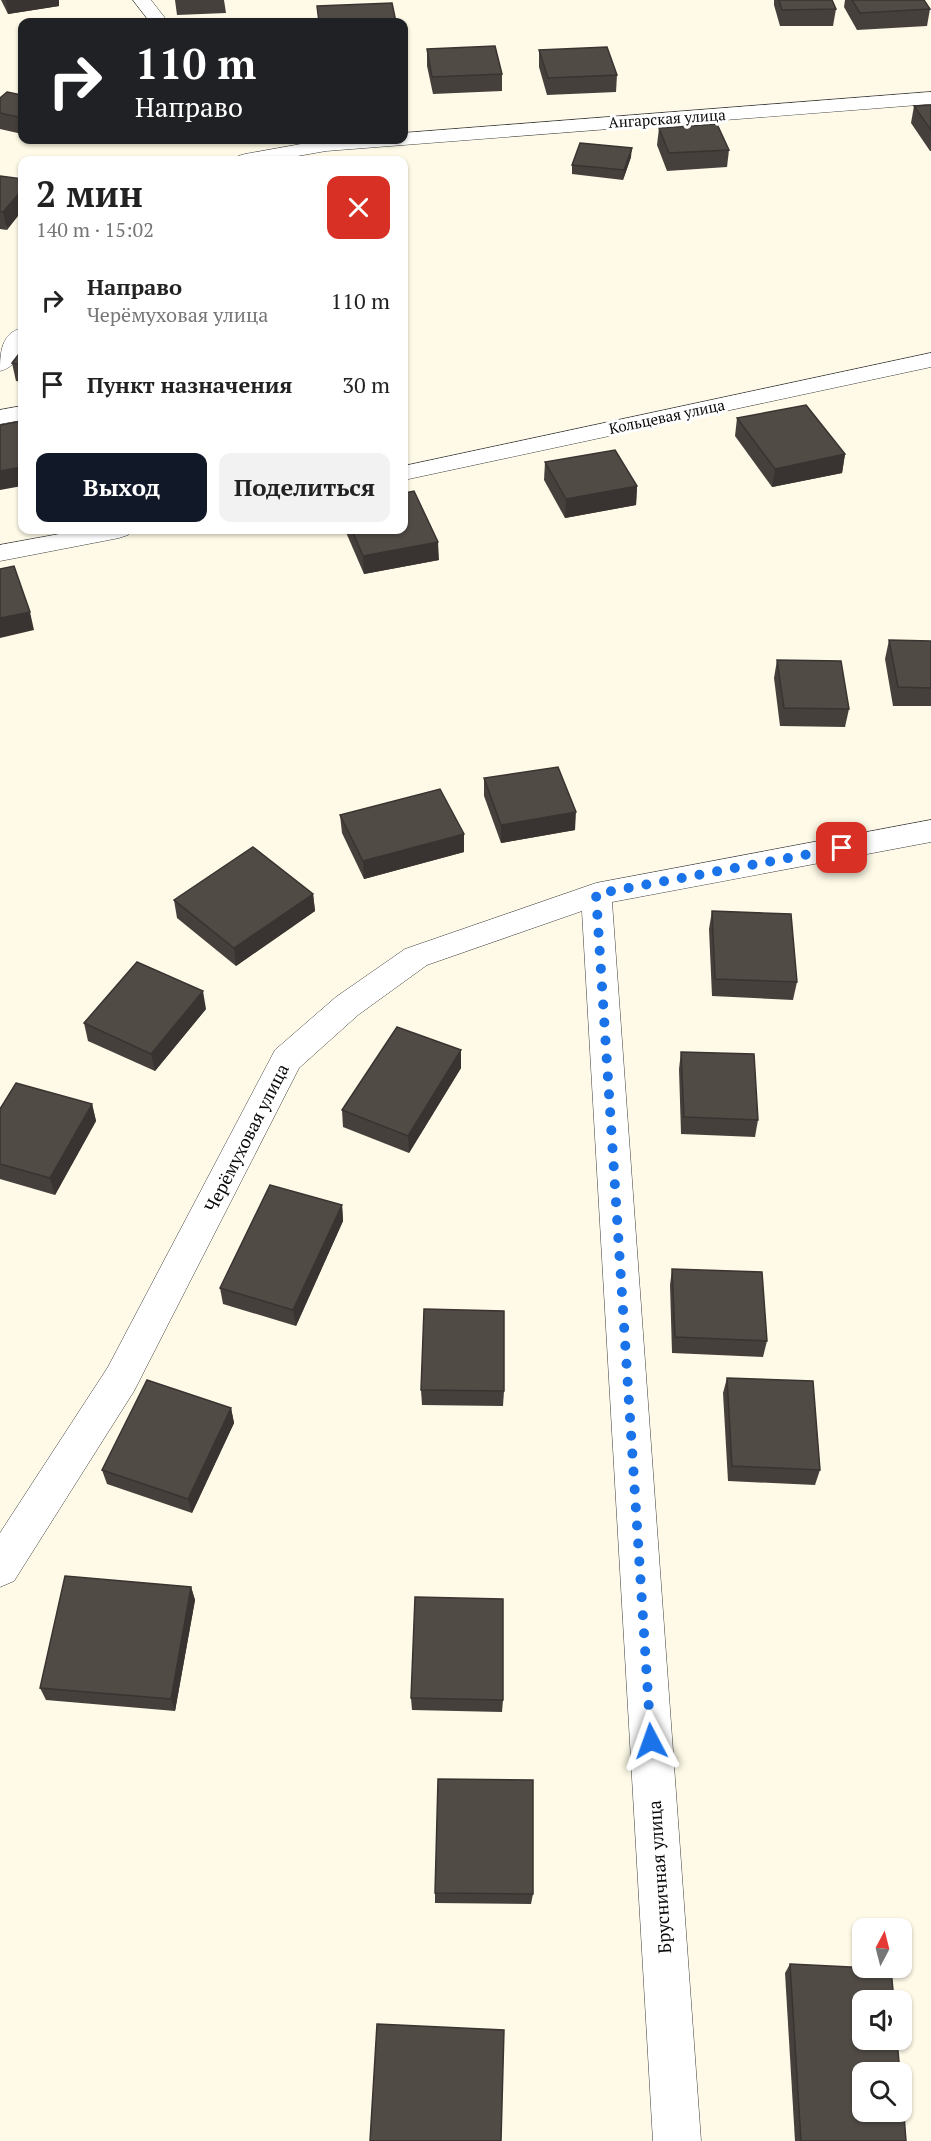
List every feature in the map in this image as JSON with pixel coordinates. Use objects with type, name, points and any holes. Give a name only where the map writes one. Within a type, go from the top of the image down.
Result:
[{"type":"street","points":[[142,0],[156,18]]},
{"type":"street","name":"Ангарская улица","points":[[408,138],[931,98]]},
{"type":"street","name":"Ангарская улица","points":[[267,156],[338,144]]},
{"type":"street","points":[[0,364],[18,340]]},
{"type":"street","name":"Кольцевая улица","points":[[408,472],[931,360]]},
{"type":"street","points":[[0,417],[18,414]]},
{"type":"street","points":[[0,553],[98,534]]},
{"type":"street","name":"Черёмуховая улица","points":[[0,1568],[121,1379],[287,1059],[346,1006],[416,957],[596,894],[931,831]]},
{"type":"street","name":"Брусничная улица","points":[[596,894],[677,2141]]},
{"type":"building","points":[[779,0],[832,0],[836,9],[782,10]]},
{"type":"building","points":[[852,0],[924,0],[930,9],[860,13]]},
{"type":"building","points":[[392,3],[395,18],[318,18],[317,6]]},
{"type":"building","points":[[495,46],[502,74],[432,77],[427,49]]},
{"type":"building","points":[[607,47],[617,75],[548,78],[539,50]]},
{"type":"building","points":[[7,92],[18,94],[18,117],[0,113],[0,98]]},
{"type":"building","points":[[931,105],[931,130],[914,106]]},
{"type":"building","points":[[717,124],[729,150],[669,153],[659,128]]},
{"type":"building","points":[[580,143],[632,148],[624,170],[572,165]]},
{"type":"building","points":[[0,176],[18,178],[18,195],[3,212],[0,212]]},
{"type":"building","points":[[18,355],[18,364],[12,363]]},
{"type":"building","points":[[806,405],[845,454],[775,469],[737,418]]},
{"type":"building","points":[[18,422],[18,468],[0,471],[0,425]]},
{"type":"building","points":[[615,450],[637,486],[566,499],[545,462]]},
{"type":"building","points":[[414,491],[438,542],[363,556],[354,534],[408,534],[408,492]]},
{"type":"building","points":[[14,566],[30,612],[0,618],[0,569]]},
{"type":"building","points":[[889,640],[931,641],[931,688],[898,687]]},
{"type":"building","points":[[777,660],[841,661],[849,709],[784,708]]},
{"type":"building","points":[[558,767],[576,812],[501,825],[484,778]]},
{"type":"building","points":[[440,789],[464,834],[363,861],[340,815]]},
{"type":"building","points":[[253,847],[313,894],[234,948],[174,900]]},
{"type":"building","points":[[712,911],[791,914],[797,982],[715,979]]},
{"type":"building","points":[[137,962],[203,991],[151,1054],[84,1023]]},
{"type":"building","points":[[397,1027],[461,1050],[408,1136],[342,1110]]},
{"type":"building","points":[[681,1052],[754,1054],[758,1120],[684,1117]]},
{"type":"building","points":[[16,1083],[92,1104],[50,1178],[0,1164],[0,1109]]},
{"type":"building","points":[[270,1185],[342,1205],[293,1310],[220,1288]]},
{"type":"building","points":[[672,1269],[762,1272],[767,1341],[675,1337]]},
{"type":"building","points":[[424,1309],[504,1311],[504,1391],[421,1390]]},
{"type":"building","points":[[727,1378],[813,1381],[820,1470],[732,1466]]},
{"type":"building","points":[[147,1380],[231,1408],[188,1499],[102,1470]]},
{"type":"building","points":[[65,1576],[191,1587],[171,1699],[40,1688]]},
{"type":"building","points":[[415,1597],[503,1599],[503,1700],[411,1698]]},
{"type":"building","points":[[438,1779],[533,1780],[533,1894],[435,1893]]},
{"type":"building","points":[[790,1964],[852,1967],[852,1978],[892,1978],[893,1990],[852,1990],[852,2050],[898,2050],[899,2062],[852,2062],[852,2122],[905,2122],[906,2141],[801,2141]]},
{"type":"building","points":[[377,2024],[504,2030],[501,2141],[370,2141]]},
{"type":"route","points":[[651,1741],[596,894],[842,848]]}]
